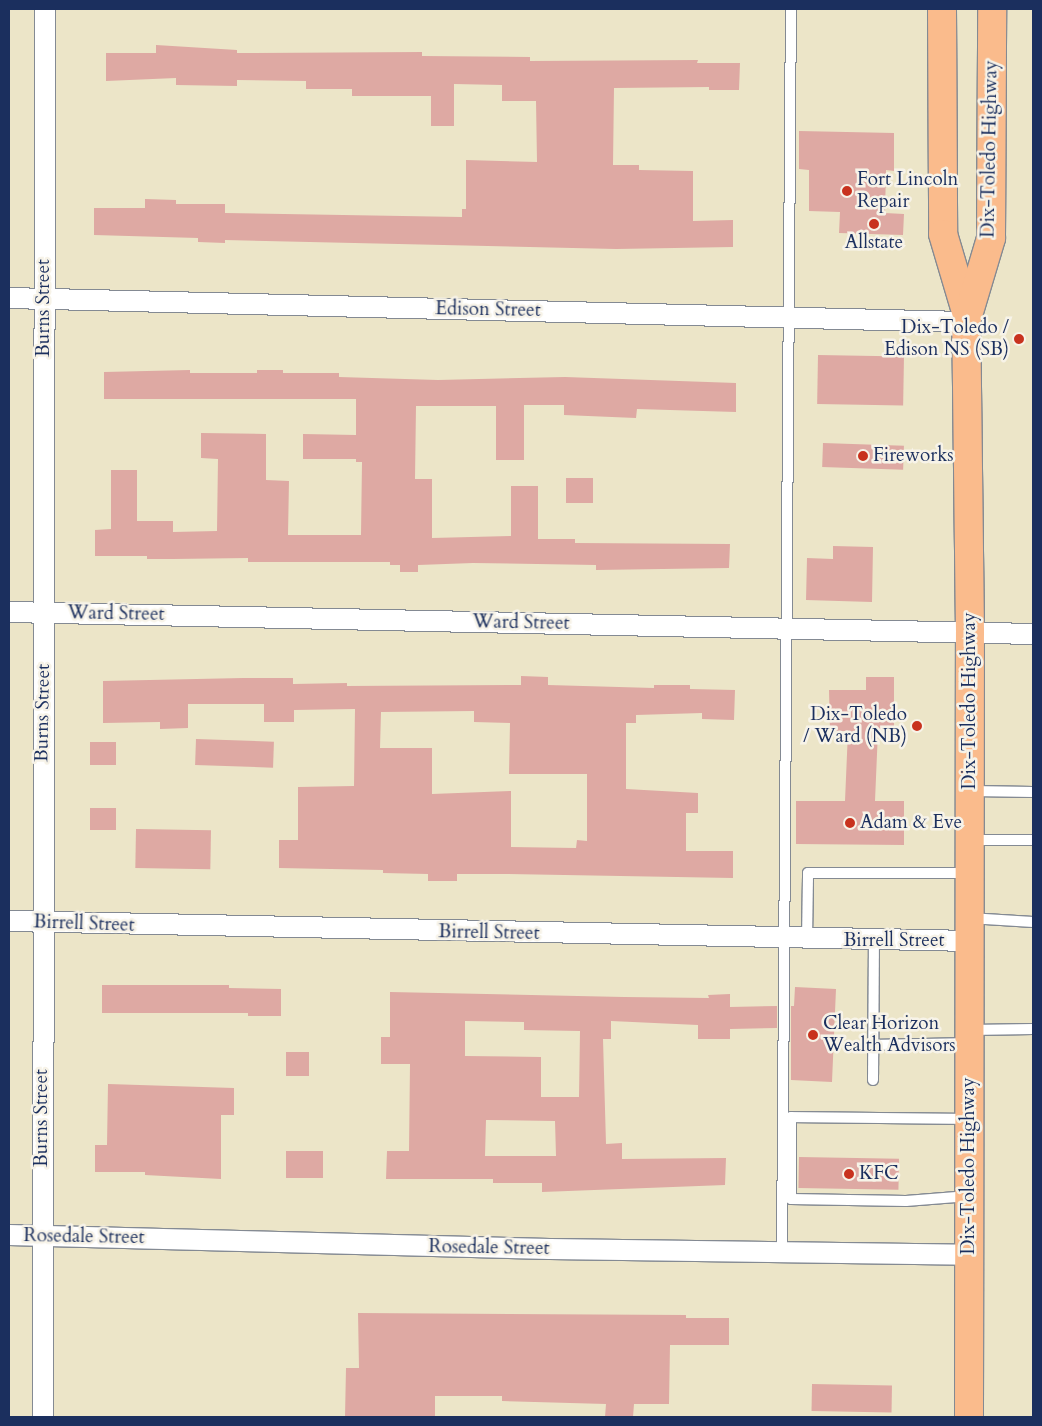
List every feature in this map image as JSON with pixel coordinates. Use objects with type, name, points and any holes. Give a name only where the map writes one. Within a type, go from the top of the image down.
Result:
[{"type":"main road","name":"Dix-Toledo Highway","points":[[942,9],[943,234],[967,318],[970,632],[969,1417]]},
{"type":"main road","name":"Dix-Toledo Highway","points":[[967,318],[991,238],[992,9]]},
{"type":"street","name":"Burns Street","points":[[43,1417],[41,922],[44,613],[44,9]]},
{"type":"street","name":"Edison Street","points":[[9,298],[789,318],[967,318]]},
{"type":"street","name":"Ward Street","points":[[9,612],[1033,634]]},
{"type":"street","name":"Birrell Street","points":[[9,922],[874,941],[969,930]]},
{"type":"street","name":"Rosedale Street","points":[[9,1235],[969,1256]]},
{"type":"lane","points":[[782,1253],[791,9]]},
{"type":"lane","points":[[970,791],[1033,792]]},
{"type":"lane","points":[[969,840],[1033,840]]},
{"type":"lane","points":[[807,940],[808,873],[969,873]]},
{"type":"lane","points":[[969,930],[1033,922]]},
{"type":"lane","points":[[873,1080],[874,941]]},
{"type":"lane","points":[[874,1044],[969,1037],[1033,1029]]},
{"type":"lane","points":[[969,1196],[906,1201],[791,1199],[791,1117],[970,1119]]},
{"type":"building","points":[[156,45],[237,50],[237,53],[422,52],[422,56],[530,57],[530,61],[698,60],[697,63],[740,63],[739,90],[709,90],[709,87],[614,88],[613,165],[639,165],[639,170],[693,171],[693,221],[733,220],[733,247],[616,249],[225,240],[225,243],[198,242],[198,238],[94,235],[94,208],[145,208],[145,199],[176,200],[176,204],[225,204],[225,213],[462,217],[462,209],[466,209],[466,160],[537,162],[536,101],[502,101],[502,85],[454,84],[454,126],[431,126],[431,96],[352,96],[352,89],[306,89],[306,81],[237,80],[237,86],[176,85],[176,78],[106,81],[106,53],[156,53]]},
{"type":"building","points":[[799,131],[894,133],[894,171],[886,170],[885,213],[904,214],[903,235],[839,233],[840,212],[809,211],[809,170],[799,169]]},
{"type":"building","points":[[818,355],[904,357],[903,405],[817,404]]},
{"type":"building","points":[[190,370],[190,373],[257,373],[257,370],[283,370],[283,373],[339,373],[339,377],[438,380],[565,377],[736,383],[736,412],[637,409],[636,418],[564,415],[564,405],[524,405],[524,460],[496,460],[496,406],[416,406],[415,479],[432,479],[432,538],[511,536],[511,486],[538,486],[538,539],[575,539],[575,543],[730,544],[729,568],[596,570],[596,565],[473,563],[418,565],[418,572],[400,572],[400,565],[390,565],[390,562],[248,562],[248,558],[147,559],[147,556],[95,556],[95,530],[111,529],[111,470],[137,470],[137,521],[173,521],[173,532],[217,531],[218,459],[201,458],[201,433],[266,434],[266,480],[289,481],[288,535],[361,535],[362,462],[356,462],[356,459],[303,459],[303,434],[356,435],[356,399],[104,399],[104,372]]},
{"type":"building","name":"Fireworks","points":[[823,443],[904,446],[903,470],[822,467]]},
{"type":"building","points":[[566,478],[593,478],[593,503],[566,503]]},
{"type":"building","points":[[833,546],[873,547],[872,602],[806,600],[807,558],[833,559]]},
{"type":"building","points":[[521,676],[548,677],[548,685],[654,688],[654,685],[690,685],[690,689],[735,690],[734,720],[702,719],[702,713],[636,715],[636,723],[626,723],[626,789],[698,793],[698,813],[686,813],[686,851],[733,851],[733,878],[457,874],[457,881],[428,881],[428,874],[383,873],[383,870],[279,868],[279,840],[298,840],[298,787],[354,786],[355,709],[294,710],[294,722],[264,722],[264,704],[188,704],[188,728],[160,729],[160,722],[103,723],[103,681],[293,678],[293,684],[347,683],[347,686],[521,685]],"holes":[[[474,711],[474,722],[510,723],[509,774],[587,774],[587,841],[577,840],[576,848],[511,847],[511,791],[432,794],[432,748],[380,748],[381,712]]]},
{"type":"building","points":[[866,677],[894,677],[894,732],[878,731],[875,801],[904,801],[904,845],[796,844],[796,801],[845,801],[848,731],[830,731],[829,690],[866,690]]},
{"type":"building","points":[[196,739],[274,742],[273,768],[195,765]]},
{"type":"building","points":[[90,742],[116,742],[116,765],[90,765]]},
{"type":"building","points":[[90,808],[116,808],[116,830],[90,830]]},
{"type":"building","points":[[136,829],[211,830],[210,869],[135,868]]},
{"type":"building","points":[[102,985],[229,985],[229,988],[281,989],[281,1016],[248,1016],[248,1013],[102,1013]]},
{"type":"building","name":"Clear Horizon Wealth Advisors","points":[[795,987],[836,989],[832,1082],[791,1080],[791,1006],[794,1006]]},
{"type":"building","points":[[390,992],[709,998],[708,995],[730,994],[730,1007],[777,1006],[777,1028],[730,1029],[730,1039],[698,1039],[698,1025],[611,1021],[611,1039],[603,1039],[606,1144],[622,1143],[622,1159],[726,1158],[725,1185],[542,1192],[542,1183],[493,1183],[493,1179],[386,1179],[387,1151],[409,1151],[410,1064],[381,1064],[381,1037],[390,1037]],"holes":[[[465,1021],[524,1022],[524,1030],[580,1031],[579,1097],[541,1097],[541,1057],[465,1056]],[[486,1120],[555,1121],[556,1156],[485,1156]]]},
{"type":"building","points":[[286,1052],[309,1052],[309,1076],[286,1076]]},
{"type":"building","points":[[108,1084],[234,1088],[234,1115],[221,1115],[221,1179],[145,1175],[145,1172],[95,1172],[95,1145],[107,1145]]},
{"type":"building","points":[[286,1151],[323,1151],[323,1178],[286,1178]]},
{"type":"building","name":"KFC","points":[[799,1157],[899,1159],[898,1190],[798,1188]]},
{"type":"building","points":[[358,1313],[686,1315],[686,1318],[729,1318],[729,1345],[670,1345],[669,1404],[634,1404],[633,1417],[605,1417],[606,1404],[502,1401],[502,1396],[435,1396],[435,1417],[345,1417],[346,1368],[359,1368]]},
{"type":"building","points":[[812,1384],[892,1385],[892,1412],[812,1411]]},
{"type":"place","name":"Fort Lincoln Repair","points":[[847,191]]},
{"type":"place","name":"Allstate","points":[[874,224]]},
{"type":"place","name":"Dix-Toledo / Edison NS (SB)","points":[[1019,339]]},
{"type":"place","name":"Fireworks","points":[[863,456]]},
{"type":"place","name":"Dix-Toledo / Ward (NB)","points":[[917,726]]},
{"type":"place","name":"Adam & Eve","points":[[850,823]]},
{"type":"place","name":"Clear Horizon Wealth Advisors","points":[[813,1035]]},
{"type":"place","name":"KFC","points":[[849,1174]]}]
